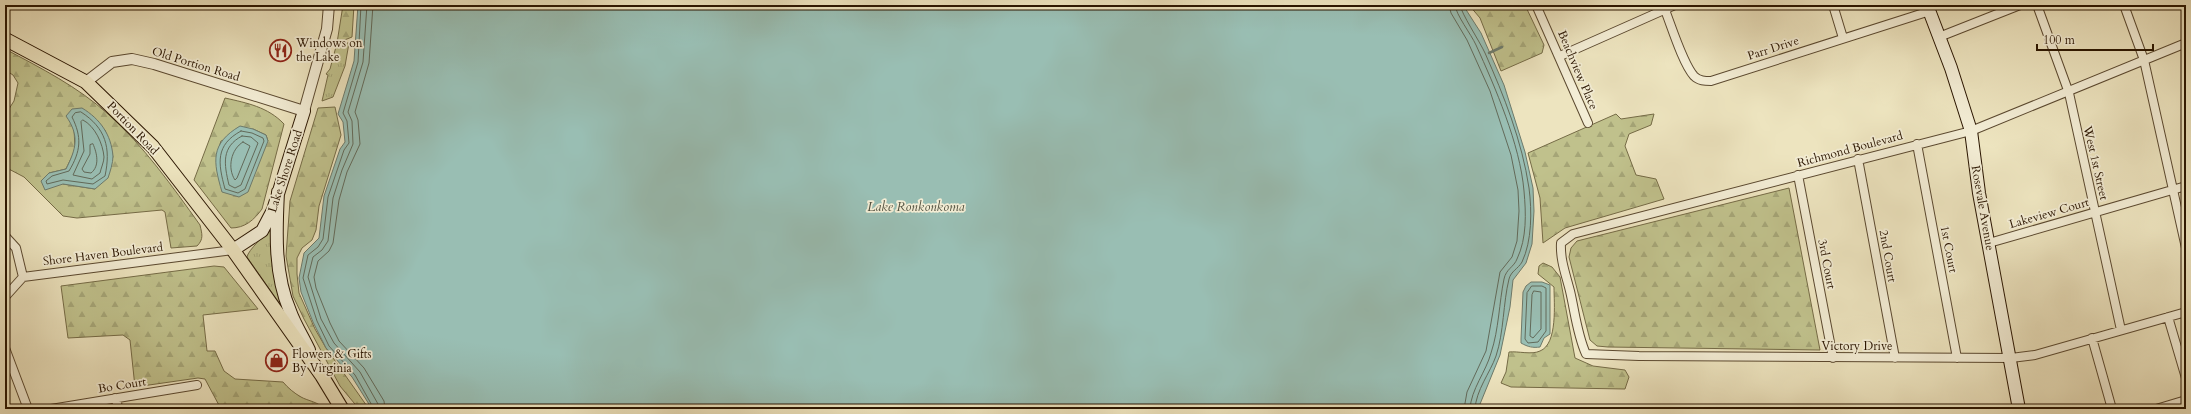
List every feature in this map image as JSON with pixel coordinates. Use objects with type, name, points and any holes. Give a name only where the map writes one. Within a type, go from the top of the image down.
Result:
[{"type":"main road","name":"Rosevale Avenue","points":[[1926,7],[1939,37],[1971,131],[1979,193],[2011,358],[2019,409]]},
{"type":"main road","name":"Portion Road","points":[[5,40],[86,82],[153,147],[233,250]]},
{"type":"main road","name":"Lake Shore Road","points":[[233,250],[262,231],[273,210],[304,110]]},
{"type":"main road","points":[[278,192],[277,248],[282,285],[289,311],[322,376]]},
{"type":"main road","points":[[233,250],[322,376],[342,409]]},
{"type":"street","name":"Lake Shore Road","points":[[304,110],[327,29],[329,5]]},
{"type":"street","name":"Beachview Place","points":[[1536,5],[1560,56],[1588,123]]},
{"type":"street","points":[[1560,56],[1675,5]]},
{"type":"street","points":[[1833,5],[1843,38]]},
{"type":"street","points":[[1939,37],[2020,5]]},
{"type":"street","name":"West 1st Street","points":[[2037,5],[2069,93],[2121,330]]},
{"type":"street","points":[[2124,5],[2144,60],[2186,248]]},
{"type":"street","name":"Parr Drive","points":[[1665,10],[1688,67],[1694,76],[1701,81],[1711,81],[1843,38],[1926,7]]},
{"type":"street","name":"Richmond Boulevard","points":[[1570,291],[1561,256],[1561,243],[1573,234],[1858,159],[1971,131],[2069,93],[2186,43]]},
{"type":"street","name":"Old Portion Road","points":[[86,82],[112,62],[132,59],[161,66],[304,110]]},
{"type":"street","name":"1st Court","points":[[1917,144],[1957,358]]},
{"type":"street","name":"2nd Court","points":[[1858,159],[1895,358]]},
{"type":"street","name":"3rd Court","points":[[1798,175],[1833,358]]},
{"type":"street","name":"Lakeview Court","points":[[1989,243],[2186,186]]},
{"type":"street","points":[[5,236],[16,248],[23,277],[5,297]]},
{"type":"street","name":"Shore Haven Boulevard","points":[[23,277],[233,250]]},
{"type":"street","name":"Victory Drive","points":[[1570,291],[1581,343],[1586,354],[1833,358],[2011,358],[2035,355],[2186,312]]},
{"type":"street","points":[[2168,317],[2186,378]]},
{"type":"street","points":[[2092,338],[2112,409]]},
{"type":"street","points":[[5,348],[28,409]]},
{"type":"street","name":"Bo Court","points":[[51,409],[197,385]]},
{"type":"street","points":[[115,398],[119,409]]},
{"type":"street","points":[[2156,409],[2186,400]]},
{"type":"green space","points":[[343,5],[354,5],[352,37],[337,43]]},
{"type":"green space","points":[[1469,5],[1525,5],[1544,45],[1542,53],[1501,71],[1480,18]]},
{"type":"green space","points":[[337,43],[349,43],[345,66],[333,97],[322,101],[328,75],[326,74],[330,69]]},
{"type":"green space","points":[[5,49],[72,87],[108,114],[146,153],[200,225],[202,239],[197,246],[171,248],[165,212],[162,210],[77,218],[63,216],[24,177],[5,167],[5,115],[14,101],[18,83],[13,75],[5,70]],"holes":[[[74,127],[105,130],[113,157],[95,189],[63,184],[49,173],[66,169],[75,150]]]},
{"type":"green space","points":[[225,98],[257,106],[271,113],[284,124],[262,209],[249,223],[241,227],[231,228],[194,180]],"holes":[[[253,129],[266,135],[268,141],[219,147],[221,141]]]},
{"type":"green space","points":[[335,107],[341,135],[319,206],[316,230],[312,240],[302,248],[297,258],[299,293],[315,329],[326,348],[369,409],[359,409],[340,386],[293,296],[286,256],[290,201],[318,108]]},
{"type":"green space","points":[[1616,114],[1621,119],[1654,114],[1651,125],[1629,134],[1625,146],[1636,175],[1656,179],[1664,199],[1565,228],[1543,243],[1540,198],[1528,153]]},
{"type":"green space","points":[[1789,188],[1820,350],[1608,347],[1597,346],[1590,340],[1569,257],[1571,248],[1577,241]]},
{"type":"green space","points":[[272,227],[289,317],[247,257],[254,246]]},
{"type":"green space","points":[[1543,263],[1552,267],[1560,277],[1575,358],[1593,366],[1625,370],[1629,377],[1625,389],[1511,387],[1501,383],[1506,372],[1509,352],[1537,352],[1546,347],[1550,340],[1554,322],[1554,287],[1538,274],[1539,266]]},
{"type":"green space","points":[[214,266],[224,267],[258,309],[203,315],[207,351],[215,351],[224,371],[235,379],[283,382],[298,395],[316,403],[324,409],[221,409],[205,379],[198,378],[135,387],[130,340],[123,335],[68,338],[61,286]]},
{"type":"water","name":"Lake Ronkonkoma","points":[[358,5],[1463,5],[1481,33],[1504,85],[1525,152],[1533,188],[1534,211],[1532,244],[1526,263],[1513,280],[1510,307],[1500,355],[1478,409],[372,409],[352,377],[326,348],[313,322],[301,292],[299,278],[304,253],[319,238],[324,196],[340,149],[345,142],[343,122],[338,114],[354,61]]},
{"type":"water","points":[[82,108],[99,122],[104,128],[110,141],[113,159],[108,178],[95,189],[63,184],[45,190],[41,181],[49,173],[66,169],[74,149],[75,136],[66,116],[72,109]]},
{"type":"water","points":[[240,126],[253,129],[266,135],[268,141],[248,192],[239,197],[222,192],[217,171],[216,154],[223,140]]},
{"type":"water","points":[[1531,282],[1542,282],[1550,285],[1550,334],[1544,338],[1540,347],[1530,347],[1521,343],[1523,292],[1526,286]]},
{"type":"waterway","points":[[1489,53],[1502,47]]},
{"type":"place","name":"Windows on the Lake","points":[[280,50]]},
{"type":"place","name":"Flowers & Gifts By Virginia","points":[[276,361]]}]
